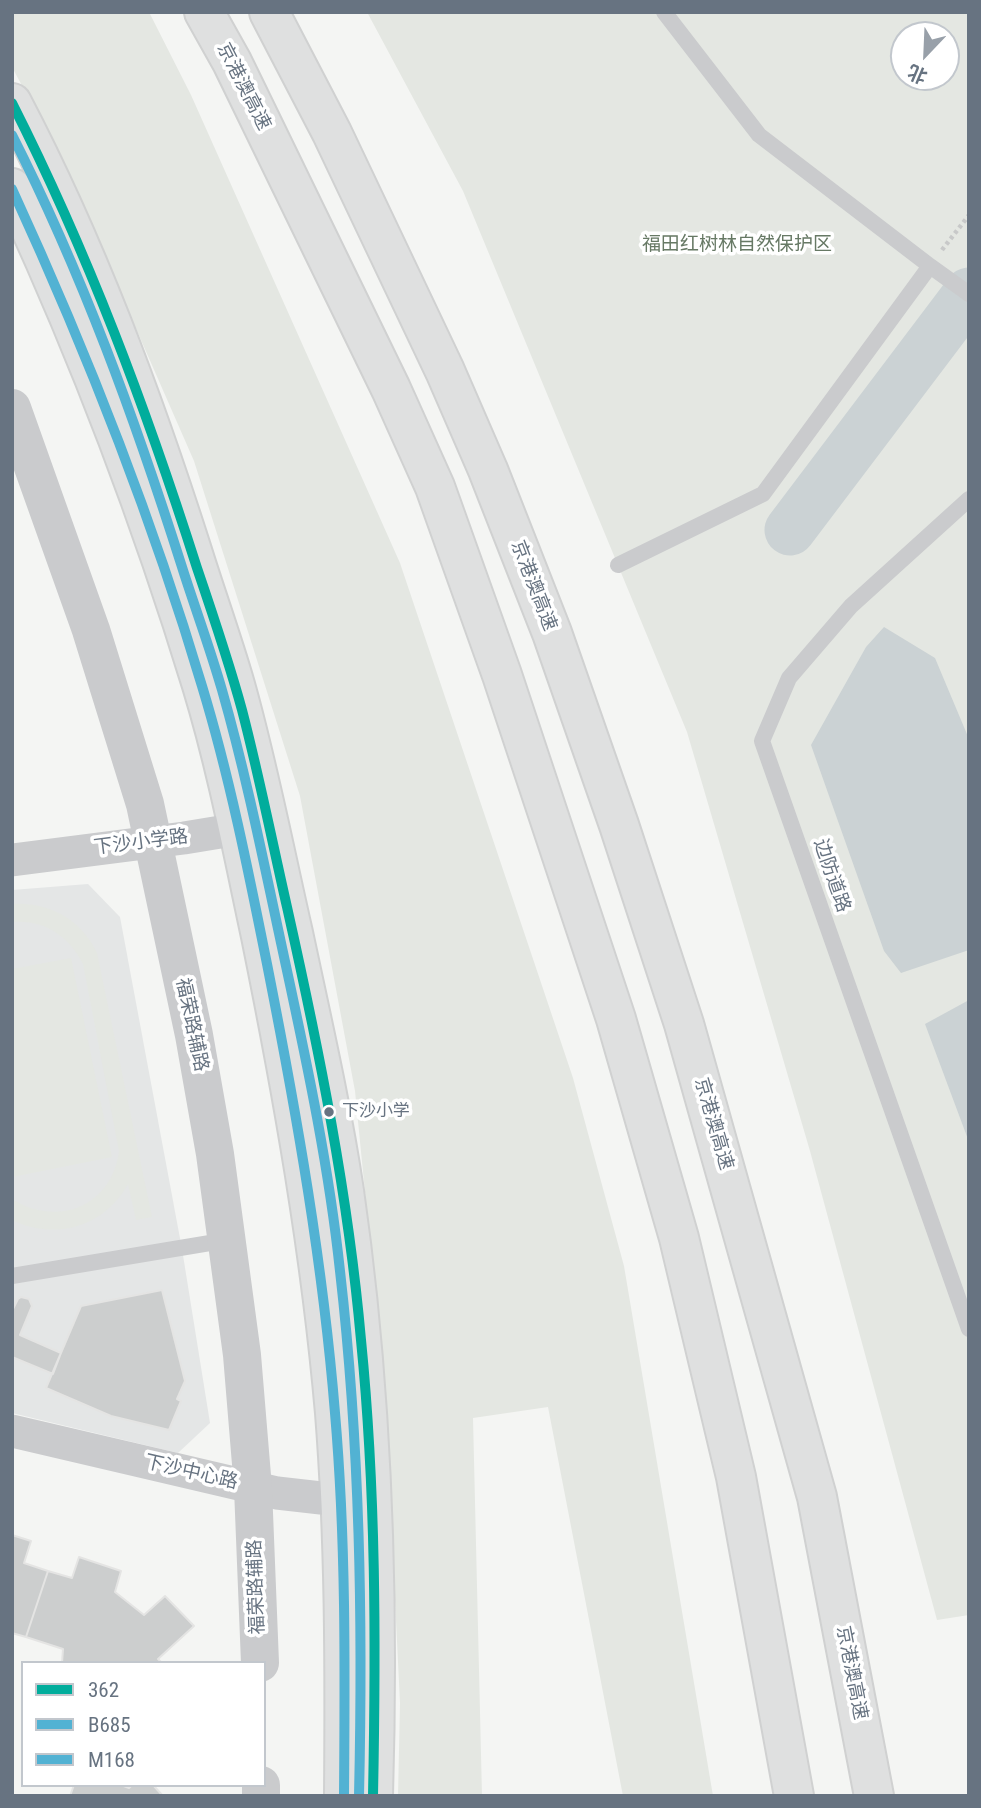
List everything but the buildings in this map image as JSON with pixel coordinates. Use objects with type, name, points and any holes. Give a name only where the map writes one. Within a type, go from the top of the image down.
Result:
[{"type":"main road","name":"京港澳高速","points":[[204,12],[232,62],[391,389],[435,487],[502,675],[616,1019],[679,1238],[736,1477]]},
{"type":"main road","name":"京港澳高速","points":[[270,12],[332,134],[444,371],[488,470],[557,646],[680,1011],[817,1497],[874,1796]]},
{"type":"main road","points":[[12,103],[66,214],[145,411],[235,687],[254,827]]},
{"type":"main road","points":[[12,188],[104,401],[149,523],[203,687],[254,827],[305,987],[344,1191],[364,1379],[345,1684],[344,1796]]},
{"type":"main road","points":[[736,1477],[772,1796]]},
{"type":"main road","points":[[736,1477],[794,1796]]},
{"type":"main road","points":[[817,1497],[900,1796]]},
{"type":"main road","points":[[356,1498],[376,1692],[373,1796]]},
{"type":"street","name":"福荣路辅路","points":[[12,408],[95,642],[155,842],[208,1105],[242,1355],[253,1488],[260,1661]]},
{"type":"street","name":"下沙小学路","points":[[12,860],[254,827]]},
{"type":"street","name":"下沙中心路","points":[[12,1431],[253,1488],[300,1497],[356,1498]]},
{"type":"lane","points":[[664,12],[758,135],[969,294]]},
{"type":"lane","points":[[618,565],[763,494],[931,266]]},
{"type":"lane","name":"边防道路","points":[[969,499],[851,606],[807,657],[789,678],[761,741],[969,1329]]},
{"type":"lane","points":[[12,1276],[228,1240]]},
{"type":"path","points":[[931,266],[969,215]]},
{"type":"shaded area","points":[[884,627],[935,658],[969,739],[969,950],[901,973],[884,951],[811,745],[866,647]]},
{"type":"shaded area","points":[[88,884],[120,917],[182,1249],[210,1423],[178,1453],[12,1413],[12,890]]},
{"type":"shaded area","points":[[969,1000],[969,1142],[925,1024]]},
{"type":"green space","points":[[12,12],[149,12],[191,95],[400,563],[573,1078],[624,1266],[713,1796],[623,1796],[548,1407],[473,1418],[482,1796],[398,1796],[400,1703],[385,1394],[355,1091],[300,796],[194,461],[63,162],[12,67]]},
{"type":"green space","name":"福田红树林自然保护区","points":[[367,12],[969,12],[969,1615],[937,1620],[810,1151],[687,732],[463,191]]},
{"type":"green space","points":[[12,904],[39,906],[62,915],[82,931],[97,953],[152,1217],[136,1220],[128,1184],[106,1211],[78,1226],[45,1229],[12,1220],[12,1199],[30,1208],[64,1211],[94,1198],[106,1186],[119,1151],[83,964],[70,945],[54,931],[35,923],[12,922]]},
{"type":"green space","points":[[71,958],[112,1157],[12,1177],[12,969]]},
{"type":"waterway","points":[[790,530],[969,293]]},
{"type":"transit line","name":"362","points":[[12,103],[66,216],[114,332],[178,508],[242,710],[299,961],[340,1176],[361,1340],[370,1454],[374,1568],[373,1796]]},
{"type":"transit line","name":"B685","points":[[12,135],[61,240],[106,347],[213,659],[248,793],[302,1042],[324,1156],[335,1233],[352,1402],[360,1599],[359,1796]]},
{"type":"transit line","name":"M168","points":[[12,189],[116,434],[161,559],[212,721],[254,898],[299,1135],[330,1357],[339,1461],[343,1556],[344,1796]]},
{"type":"place","name":"下沙小学","points":[[329,1112]]}]
